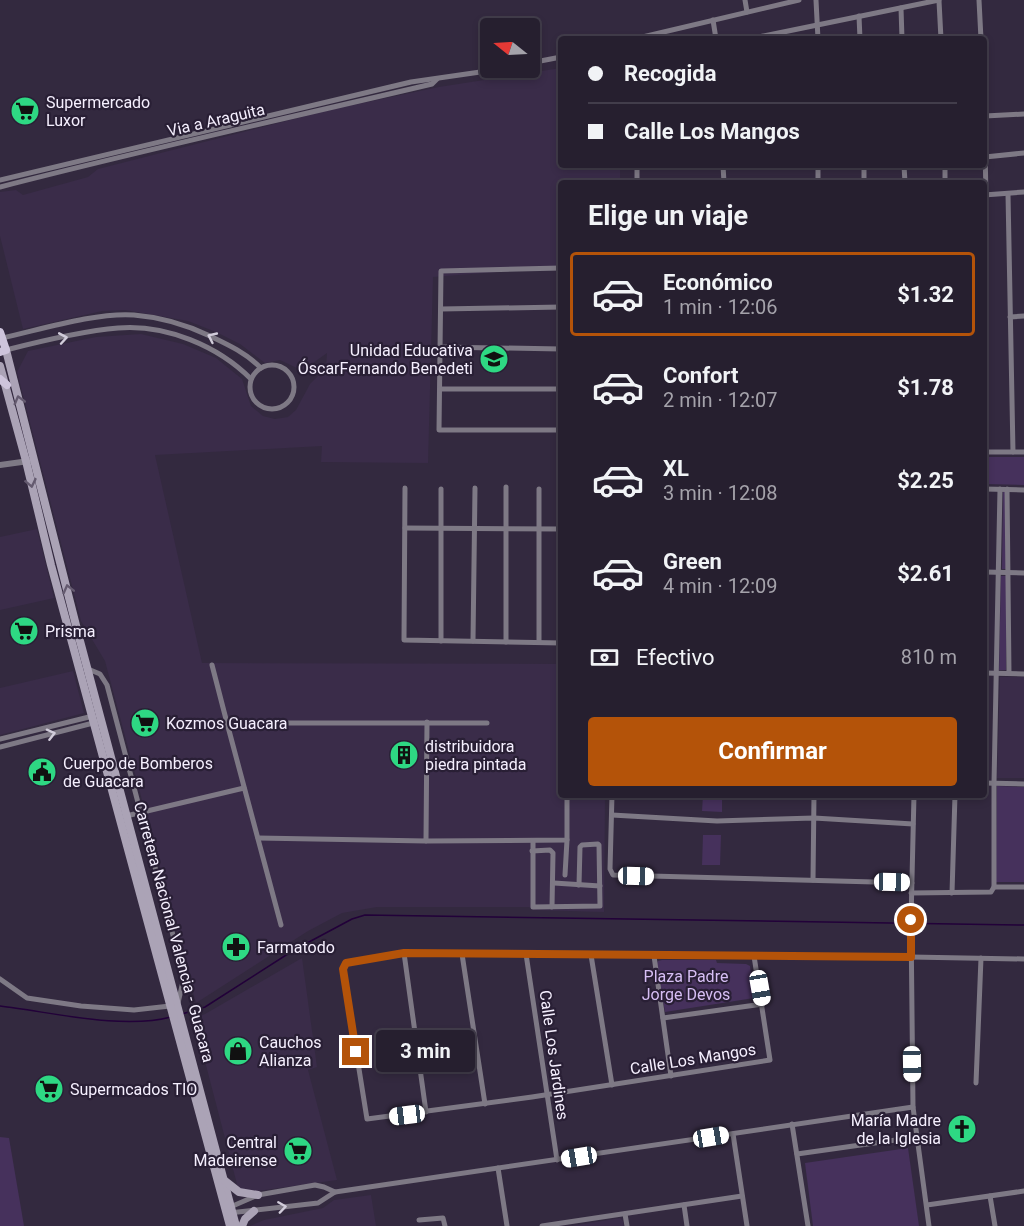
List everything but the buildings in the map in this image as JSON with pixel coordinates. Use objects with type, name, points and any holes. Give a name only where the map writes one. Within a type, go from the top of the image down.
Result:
[{"type":"main road","name":"Carretera Nacional Valencia - Guacara","points":[[1,336],[30,461],[88,669],[97,718]]},
{"type":"main road","name":"Carretera Nacional Valencia - Guacara","points":[[0,366],[3,382],[30,461],[49,558],[97,718],[229,1211],[236,1226]]},
{"type":"main road","name":"Carretera Nacional Valencia - Guacara","points":[[176,1012],[223,1178],[230,1226]]},
{"type":"main road","points":[[223,1178],[239,1192],[258,1195]]},
{"type":"main road","points":[[242,1226],[245,1219],[254,1211]]},
{"type":"street","points":[[745,0],[747,12]]},
{"type":"street","points":[[647,36],[799,0]]},
{"type":"street","points":[[816,0],[818,36]]},
{"type":"street","points":[[765,36],[939,0],[940,36]]},
{"type":"street","points":[[980,0],[981,36]]},
{"type":"street","points":[[901,8],[902,36]]},
{"type":"street","points":[[859,16],[860,36]]},
{"type":"street","points":[[713,20],[716,36]]},
{"type":"street","points":[[540,61],[558,58]]},
{"type":"street","name":"Via a Araguita","points":[[0,180],[411,82],[480,72]]},
{"type":"street","name":"Via a Araguita","points":[[0,187],[392,94],[432,84],[437,79]]},
{"type":"street","points":[[987,116],[1024,114]]},
{"type":"street","points":[[987,157],[1024,153]]},
{"type":"street","points":[[987,195],[1024,192]]},
{"type":"street","points":[[1008,194],[1013,452]]},
{"type":"street","points":[[558,268],[441,271],[440,347],[440,430],[558,430]]},
{"type":"street","points":[[441,309],[558,307]]},
{"type":"street","points":[[1,336],[91,319],[133,315],[166,321],[203,333],[248,356],[261,368]]},
{"type":"street","points":[[1010,317],[1024,316]]},
{"type":"street","points":[[3,351],[119,327],[158,330],[212,350],[239,367],[251,379]]},
{"type":"street","points":[[440,347],[558,350]]},
{"type":"street","points":[[268,365],[285,368],[294,382],[292,398],[279,409],[263,408],[251,396],[251,379],[261,368],[268,365]]},
{"type":"street","points":[[440,389],[558,389]]},
{"type":"street","points":[[987,452],[1024,452]]},
{"type":"street","points":[[0,465],[30,461]]},
{"type":"street","points":[[506,487],[506,642]]},
{"type":"street","points":[[405,488],[404,640],[558,643]]},
{"type":"street","points":[[473,641],[475,488]]},
{"type":"street","points":[[441,489],[441,641]]},
{"type":"street","points":[[539,489],[539,642]]},
{"type":"street","points":[[987,489],[1024,490]]},
{"type":"street","points":[[911,893],[991,892],[994,887],[998,573],[1004,489]]},
{"type":"street","points":[[1004,489],[1009,573],[1009,673]]},
{"type":"street","points":[[405,528],[558,529]]},
{"type":"street","points":[[987,572],[1024,573]]},
{"type":"street","points":[[212,665],[281,925]]},
{"type":"street","points":[[0,979],[24,997],[31,999],[81,1006],[176,1012],[184,977],[142,813],[107,685],[100,674],[88,669]]},
{"type":"street","points":[[987,674],[1024,674]]},
{"type":"street","points":[[0,739],[97,718]]},
{"type":"street","points":[[0,747],[97,718]]},
{"type":"street","points":[[426,841],[427,722]]},
{"type":"street","points":[[227,723],[487,723]]},
{"type":"street","points":[[987,783],[1024,783]]},
{"type":"street","points":[[124,817],[244,788]]},
{"type":"street","points":[[566,875],[567,798]]},
{"type":"street","points":[[612,798],[610,869],[613,875],[912,883]]},
{"type":"street","points":[[813,880],[814,798]]},
{"type":"street","points":[[914,798],[911,893],[913,1107],[929,1226]]},
{"type":"street","points":[[952,894],[954,798]]},
{"type":"street","points":[[612,814],[717,820],[814,818],[913,824]]},
{"type":"street","points":[[258,838],[426,841],[567,840]]},
{"type":"street","points":[[533,841],[532,906],[535,908],[599,906],[601,904],[599,845],[580,847],[579,885]]},
{"type":"street","points":[[532,851],[552,851],[554,884],[552,907]]},
{"type":"street","points":[[554,884],[600,886]]},
{"type":"street","points":[[994,887],[1024,887]]},
{"type":"street","points":[[404,953],[426,1112]]},
{"type":"street","points":[[548,1095],[367,1119],[343,969],[346,963],[404,953],[1024,959]]},
{"type":"street","points":[[462,954],[485,1104]]},
{"type":"street","name":"Calle Los Jardines","points":[[526,954],[557,1160]]},
{"type":"street","points":[[591,955],[612,1085]]},
{"type":"street","points":[[654,956],[671,1076]]},
{"type":"street","name":"Calle Los Mangos","points":[[548,1095],[770,1060],[754,956]]},
{"type":"street","points":[[976,1083],[981,958]]},
{"type":"street","points":[[663,1018],[763,1004]]},
{"type":"street","points":[[229,1211],[254,1211],[321,1202],[335,1192],[913,1107]]},
{"type":"street","points":[[792,1124],[808,1226]]},
{"type":"street","points":[[732,1134],[747,1226]]},
{"type":"street","points":[[797,1154],[917,1137]]},
{"type":"street","points":[[498,1168],[507,1226]]},
{"type":"street","points":[[229,1211],[258,1195],[315,1185],[335,1192]]},
{"type":"street","points":[[927,1205],[1024,1191]]},
{"type":"street","points":[[542,1226],[742,1196]]},
{"type":"street","points":[[990,1196],[995,1226]]},
{"type":"street","points":[[684,1205],[687,1226]]},
{"type":"street","points":[[625,1214],[627,1226]]},
{"type":"street","points":[[419,1220],[440,1217],[443,1218],[445,1226]]},
{"type":"shaded area","points":[[558,68],[558,168],[620,168],[620,180],[558,180],[558,267],[433,277],[428,463],[321,462],[322,446],[155,455],[202,663],[558,664],[558,798],[605,798],[604,912],[533,910],[529,907],[377,907],[342,913],[308,931],[196,1003],[105,661],[81,621],[17,372],[28,351],[96,337],[141,334],[183,344],[216,358],[242,379],[251,406],[263,416],[275,419],[288,417],[296,410],[310,384],[326,368],[327,353],[301,370],[280,360],[265,363],[240,344],[188,321],[125,310],[102,311],[23,329],[0,236],[0,192],[16,190],[23,195],[88,177],[98,169],[329,110],[439,87],[497,78],[540,78],[540,71]]},
{"type":"shaded area","points":[[37,529],[54,598],[0,610],[0,537]]},
{"type":"shaded area","points":[[73,671],[84,713],[0,735],[0,688]]},
{"type":"shaded area","points":[[1000,677],[1024,677],[1024,778],[997,778]]},
{"type":"shaded area","points":[[302,958],[317,1067],[308,1070],[337,1180],[250,1192],[238,1188],[192,1019],[205,1014]]},
{"type":"shaded area","points":[[371,1195],[376,1226],[250,1226],[264,1220],[323,1208],[334,1200]]},
{"type":"shaded area","points":[[620,1218],[624,1226],[572,1226]]},
{"type":"green space","points":[[987,457],[1024,457],[1024,485],[987,484]]},
{"type":"green space","points":[[1003,492],[1005,492],[1006,569],[1002,569]]},
{"type":"green space","points":[[1001,576],[1006,576],[1006,670],[999,670]]},
{"type":"green space","points":[[997,786],[1024,787],[1024,882],[996,882]]},
{"type":"green space","points":[[703,798],[722,798],[722,812],[702,811]]},
{"type":"green space","points":[[703,835],[721,835],[720,865],[702,865]]},
{"type":"green space","name":"Plaza Padre Jorge Devos","points":[[662,960],[716,960],[717,963],[746,964],[750,966],[754,998],[665,1012],[657,963]]},
{"type":"green space","points":[[0,1137],[9,1138],[24,1226],[0,1226]]},
{"type":"green space","points":[[908,1148],[919,1226],[813,1226],[805,1163]]},
{"type":"waterway","points":[[182,1014],[205,1007],[294,950],[352,919],[365,915],[1024,925]]},
{"type":"waterway","points":[[0,1006],[109,1021],[152,1021],[171,1017]]},
{"type":"place","name":"Supermercado Luxor","points":[[25,111]]},
{"type":"place","name":"Unidad Educativa ÓscarFernando Benedeti","points":[[494,359]]},
{"type":"place","name":"Prisma","points":[[24,631]]},
{"type":"place","name":"Kozmos Guacara","points":[[145,723]]},
{"type":"place","name":"distribuidora piedra pintada","points":[[404,755]]},
{"type":"place","name":"Cuerpo de Bomberos de Guacara","points":[[42,772]]},
{"type":"place","name":"Farmatodo","points":[[236,947]]},
{"type":"place","name":"Cauchos Alianza","points":[[238,1051]]},
{"type":"place","name":"Supermcados TIO","points":[[49,1089]]},
{"type":"place","name":"María Madre de la Iglesia","points":[[962,1129]]},
{"type":"place","name":"Central Madeirense","points":[[298,1151]]},
{"type":"route","points":[[356,1052],[343,969],[346,963],[404,953],[911,957],[911,920]]}]
